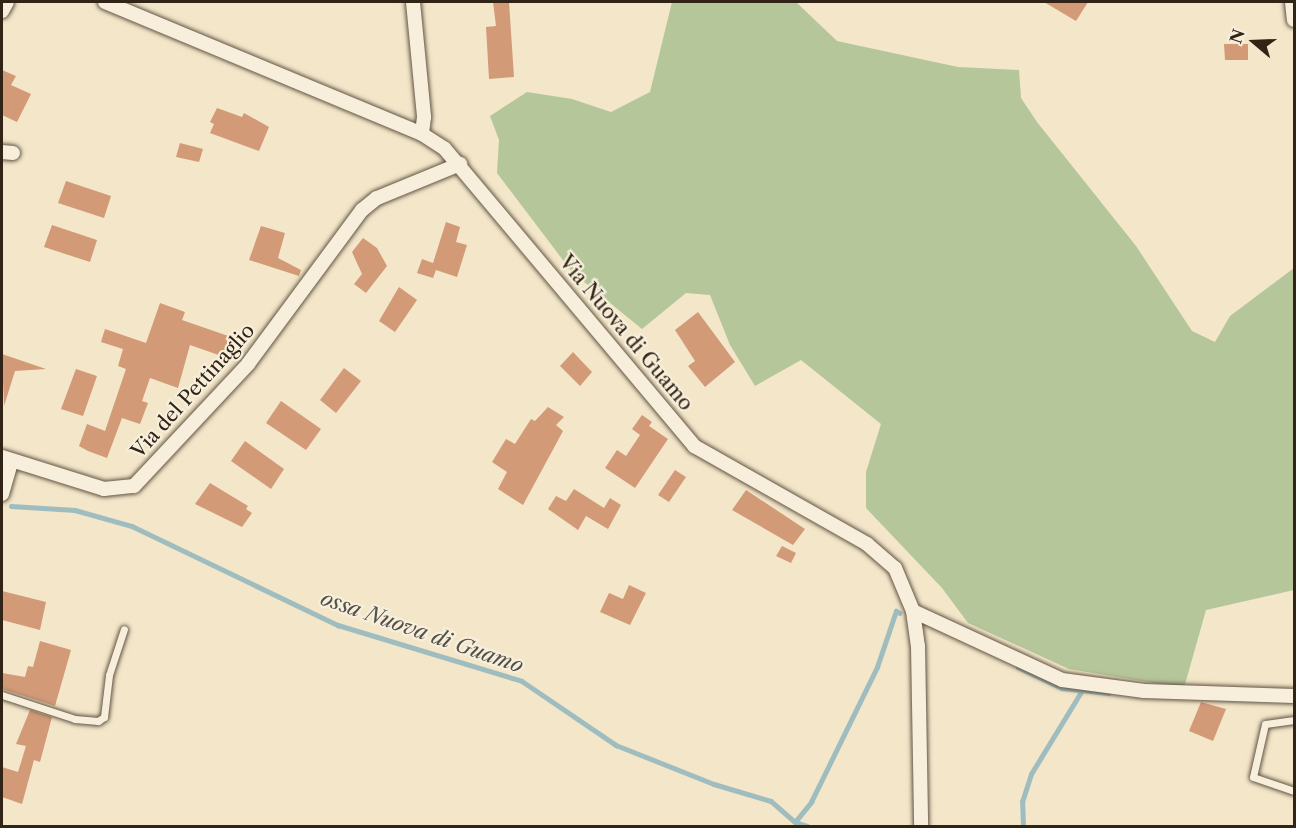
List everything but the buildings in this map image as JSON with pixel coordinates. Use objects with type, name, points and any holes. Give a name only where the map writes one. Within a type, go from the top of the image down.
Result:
[{"type":"street","points":[[2,11],[7,2]]},
{"type":"street","name":"Via Nuova di Guamo","points":[[105,2],[422,134],[445,149],[460,164],[694,446],[867,544],[895,568],[913,611],[918,646],[921,826]]},
{"type":"street","points":[[413,2],[424,117],[422,134]]},
{"type":"street","points":[[1292,2],[1294,20]]},
{"type":"street","name":"Via del Pettinaglio","points":[[7,460],[104,489],[134,486],[248,364],[362,210],[377,198],[460,164]]},
{"type":"street","points":[[2,494],[7,460]]},
{"type":"street","points":[[913,611],[1062,680],[1144,691],[1294,696]]},
{"type":"lane","points":[[2,695],[75,719],[98,721],[104,717],[109,675],[124,629]]},
{"type":"lane","points":[[1294,720],[1265,724],[1253,777],[1294,791]]},
{"type":"green space","points":[[672,2],[796,2],[837,41],[958,67],[1019,70],[1021,98],[1037,122],[1136,246],[1192,331],[1215,342],[1230,316],[1294,268],[1294,590],[1206,610],[1184,688],[1069,669],[968,623],[942,588],[866,508],[866,472],[881,424],[801,360],[755,386],[730,345],[710,295],[686,293],[642,329],[572,272],[497,173],[499,140],[490,116],[527,92],[572,99],[611,112],[650,92]]},
{"type":"waterway","name":"ossa Nuova di Guamo","points":[[11,506],[75,510],[132,526],[338,625],[522,681],[616,745],[714,784],[771,801],[795,822],[807,826]]},
{"type":"waterway","points":[[795,822],[811,802],[877,667],[896,611],[900,613]]},
{"type":"waterway","points":[[1018,667],[1062,688],[1109,693]]},
{"type":"waterway","points":[[1023,826],[1022,802],[1031,774],[1081,692]]}]
